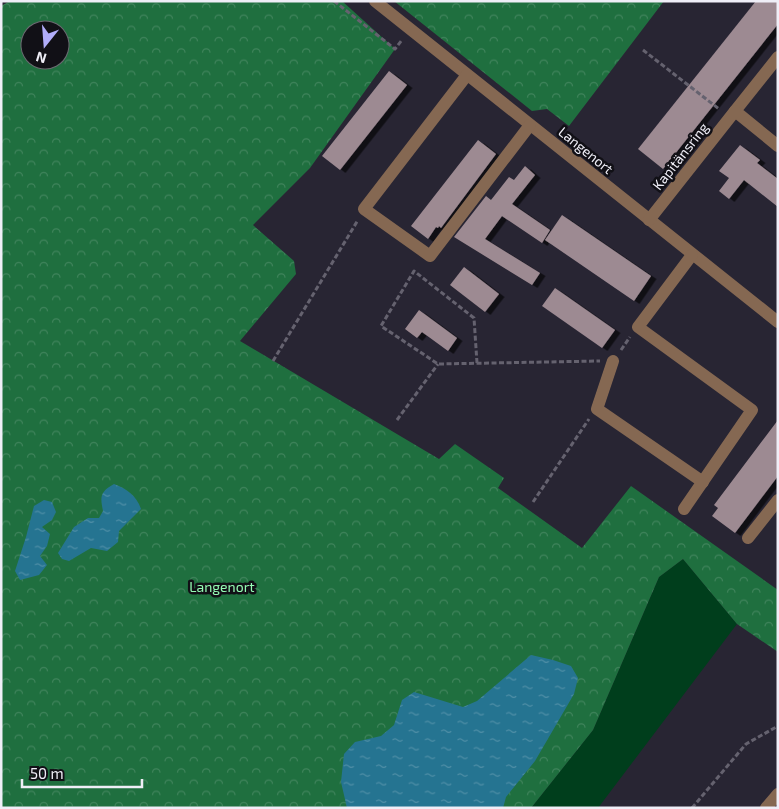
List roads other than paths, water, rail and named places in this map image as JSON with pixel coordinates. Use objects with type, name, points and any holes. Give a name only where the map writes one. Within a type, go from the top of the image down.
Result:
[{"type":"street","name":"Langenort","points":[[375,1],[778,322]]},
{"type":"street","name":"Kapitänsring","points":[[649,220],[778,57]]},
{"type":"street","points":[[467,75],[364,209],[430,256],[530,125]]},
{"type":"street","points":[[732,114],[778,146]]},
{"type":"street","points":[[684,509],[752,410],[638,327],[692,255]]},
{"type":"street","points":[[613,361],[597,408],[703,482]]},
{"type":"street","points":[[748,538],[778,500]]},
{"type":"street","points":[[766,808],[778,794]]},
{"type":"water","points":[[114,484],[130,493],[141,509],[119,531],[118,542],[107,551],[91,548],[69,561],[62,559],[58,553],[74,527],[88,518],[99,518],[103,511],[102,495],[106,489]]},
{"type":"water","points":[[44,500],[52,502],[56,512],[52,520],[42,527],[50,534],[47,546],[40,556],[47,565],[39,575],[20,580],[15,571],[34,506]]},
{"type":"water","points":[[531,655],[571,666],[578,678],[574,694],[535,761],[506,797],[503,808],[347,808],[341,782],[344,754],[355,742],[381,736],[394,725],[402,700],[414,692],[463,707],[477,701]]}]
